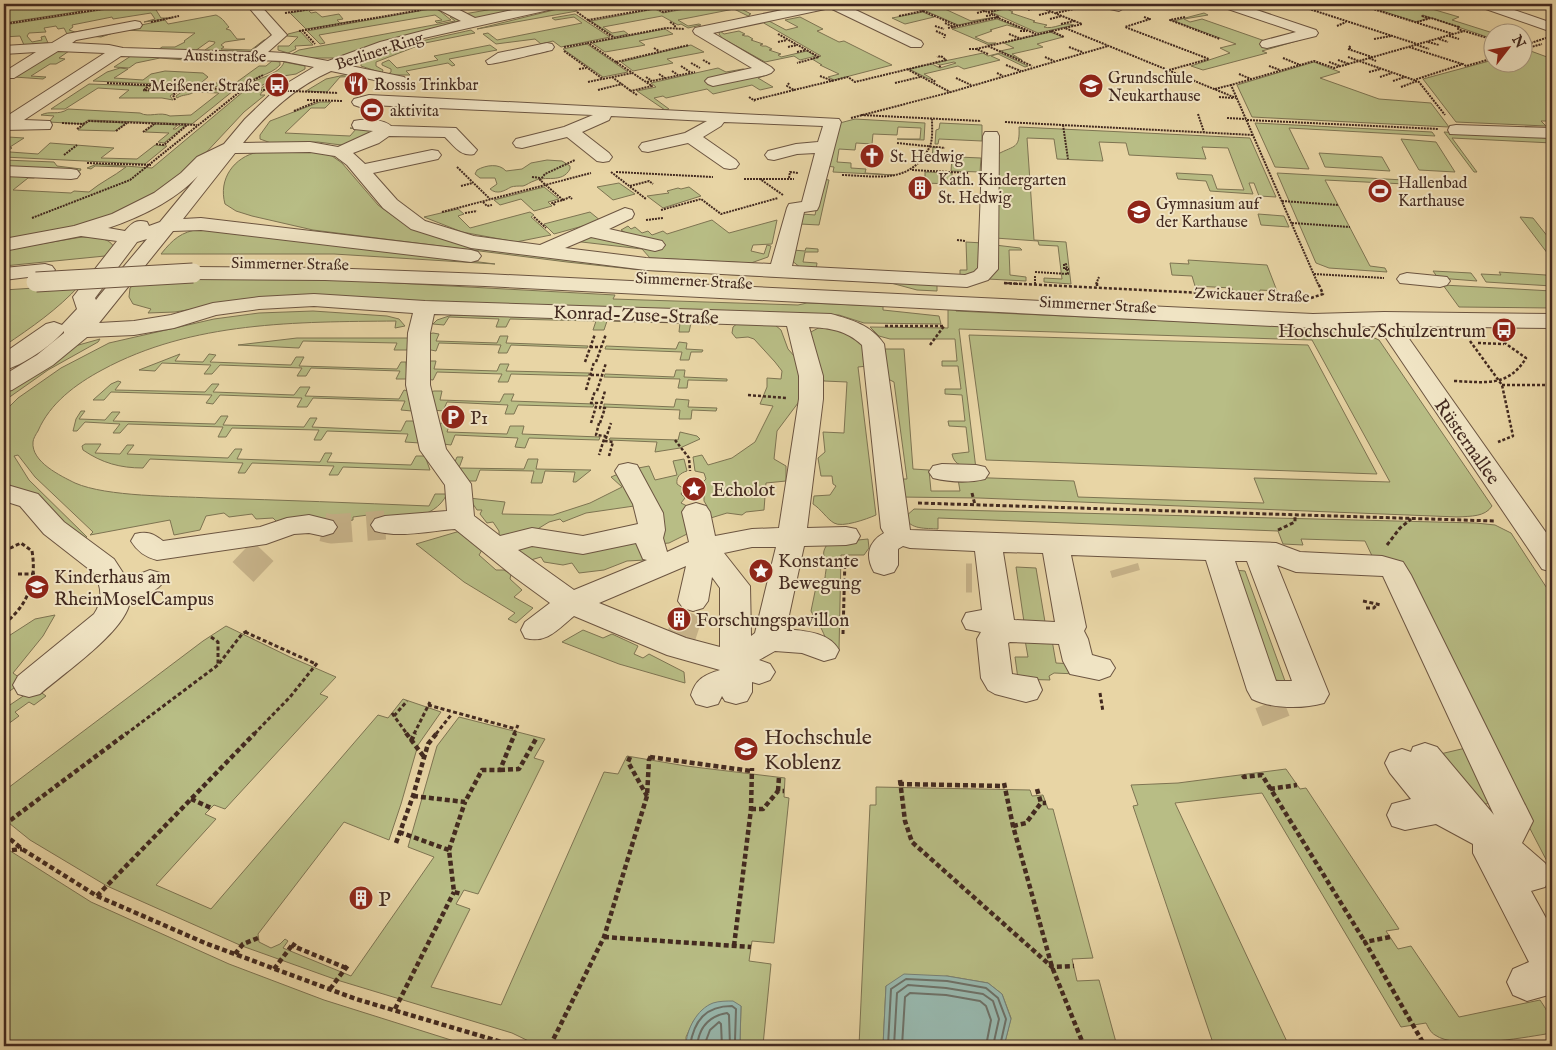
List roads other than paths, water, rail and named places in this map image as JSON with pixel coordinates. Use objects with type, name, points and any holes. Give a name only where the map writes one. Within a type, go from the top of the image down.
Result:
[{"type":"street","points":[[252,4],[280,35],[255,56]]},
{"type":"street","points":[[439,4],[474,23]]},
{"type":"street","name":"Berliner Ring","points":[[4,363],[43,339],[98,283],[129,238],[147,220],[223,154],[278,96],[304,78],[370,50],[557,4]]},
{"type":"street","points":[[713,81],[766,70],[700,31],[829,4]]},
{"type":"street","points":[[833,4],[916,44]]},
{"type":"street","points":[[1227,4],[1311,33],[1267,44]]},
{"type":"street","points":[[1485,4],[1552,28]]},
{"type":"street","points":[[1499,4],[1552,23]]},
{"type":"street","points":[[750,8],[768,16],[781,29]]},
{"type":"street","name":"Austinstraße","points":[[56,46],[72,37],[135,24]]},
{"type":"street","points":[[72,37],[98,38]]},
{"type":"street","points":[[9,75],[56,46]]},
{"type":"street","name":"Austinstraße","points":[[4,50],[56,46],[224,59],[284,56],[332,65]]},
{"type":"street","points":[[493,62],[503,56],[547,47]]},
{"type":"street","points":[[4,124],[117,52]]},
{"type":"street","points":[[332,65],[399,80]]},
{"type":"street","points":[[352,82],[370,73]]},
{"type":"street","points":[[471,99],[441,102],[394,103],[471,99],[533,115]]},
{"type":"street","points":[[504,123],[533,115],[557,104],[625,121],[656,115],[690,116],[716,120],[774,132],[796,149],[830,133]]},
{"type":"street","points":[[4,124],[52,120],[27,110]]},
{"type":"street","points":[[522,143],[570,131],[604,115]]},
{"type":"street","points":[[648,147],[691,137],[716,120]]},
{"type":"street","points":[[774,132],[803,122],[830,133]]},
{"type":"street","points":[[360,125],[383,127],[385,131]]},
{"type":"street","points":[[223,154],[310,146],[340,152],[353,161],[390,204],[418,225],[471,242],[646,264],[967,281],[981,276],[988,269],[990,127]]},
{"type":"street","points":[[340,152],[373,139],[385,131],[446,128],[468,150]]},
{"type":"street","points":[[1456,130],[1552,133]]},
{"type":"street","points":[[570,131],[604,168]]},
{"type":"street","points":[[780,271],[796,208],[813,178],[830,133]]},
{"type":"street","points":[[691,137],[728,173]]},
{"type":"street","name":"Berliner Ring","points":[[4,385],[45,360],[80,331],[168,226],[208,200],[223,154]]},
{"type":"street","name":"Berliner Ring","points":[[4,245],[77,231],[119,218],[154,201],[173,189],[203,161],[223,154]]},
{"type":"street","points":[[361,170],[432,155]]},
{"type":"street","points":[[4,171],[71,174]]},
{"type":"street","name":"Berliner Ring","points":[[208,200],[246,220],[319,237]]},
{"type":"street","points":[[541,252],[563,240],[608,225],[625,214]]},
{"type":"street","name":"Berliner Ring","points":[[77,231],[109,233],[129,238],[168,226],[201,224],[500,259],[652,274],[680,280]]},
{"type":"street","points":[[589,231],[655,245]]},
{"type":"street","name":"Berliner Ring","points":[[108,299],[104,292],[138,248],[129,238]]},
{"type":"street","name":"Simmerner Straße","points":[[4,274],[41,276],[326,263],[878,288],[995,298],[1190,310],[1335,313],[1384,318]]},
{"type":"street","name":"Simmerner Straße","points":[[197,268],[485,280],[1313,321],[1384,318],[1552,321]]},
{"type":"street","name":"Simmerner Straße","points":[[4,285],[41,276]]},
{"type":"street","points":[[1407,279],[1440,281]]},
{"type":"street","points":[[80,331],[73,329],[88,310],[84,297]]},
{"type":"street","name":"Berliner Ring","points":[[4,352],[59,317],[84,297]]},
{"type":"street","name":"Konrad-Zuse-Straße","points":[[108,299],[113,309],[122,314],[143,318],[198,313],[259,303],[314,300],[425,307],[831,321],[846,324],[866,335],[873,344],[896,528],[889,553],[910,539],[988,543]]},
{"type":"street","points":[[425,307],[419,333],[418,386],[433,450],[458,484],[461,508],[496,547],[572,603],[679,643],[733,684]]},
{"type":"street","name":"Konrad-Zuse-Straße","points":[[80,331],[134,328],[174,321],[198,313]]},
{"type":"street","name":"Rüsternallee","points":[[1384,318],[1549,553]]},
{"type":"street","points":[[733,684],[769,639],[792,536],[808,432],[811,399],[811,376],[797,320]]},
{"type":"street","points":[[618,463],[646,527],[657,566]]},
{"type":"street","points":[[942,472],[976,473]]},
{"type":"street","points":[[4,492],[29,500],[54,528],[104,566],[113,580],[116,594],[114,608],[105,622],[29,685]]},
{"type":"street","points":[[384,525],[401,525],[461,508]]},
{"type":"street","points":[[4,509],[38,526],[54,528]]},
{"type":"street","points":[[693,601],[704,547],[696,512]]},
{"type":"street","points":[[145,541],[157,551],[269,547],[278,529],[296,525],[323,527]]},
{"type":"street","points":[[496,547],[532,538],[583,545],[622,538],[646,527]]},
{"type":"street","points":[[540,632],[572,603],[704,547],[752,538],[845,532]]},
{"type":"street","points":[[1217,551],[1246,644],[1275,691],[1313,694],[1267,542]]},
{"type":"street","points":[[1075,623],[1013,632],[996,656],[983,579],[988,543],[1055,545],[1122,557],[1217,551],[1267,542]]},
{"type":"street","points":[[1267,542],[1276,553],[1296,562],[1382,566],[1393,570],[1398,575],[1432,658],[1515,820],[1510,832],[1492,838],[1439,809],[1414,760],[1492,838],[1532,875]]},
{"type":"street","points":[[1055,545],[1072,583],[1075,623],[1074,637],[1078,662],[1080,666],[1099,668]]},
{"type":"street","points":[[704,547],[735,586],[733,684]]},
{"type":"street","points":[[116,594],[131,590],[150,580]]},
{"type":"street","points":[[769,639],[834,644]]},
{"type":"street","points":[[1405,815],[1439,809]]},
{"type":"street","points":[[1492,838],[1492,853],[1544,974]]},
{"type":"water","points":[[904,974],[947,976],[988,983],[1002,994],[1011,1019],[1004,1046],[883,1046],[886,986]]},
{"type":"water","points":[[733,1001],[741,1006],[740,1041],[744,1046],[686,1046],[690,1027],[702,1010],[713,1003]]},
{"type":"tunnel","points":[[323,527],[331,529],[385,525]]},
{"type":"tunnel","points":[[243,572],[265,549]]},
{"type":"tunnel","points":[[1124,567],[1126,574]]},
{"type":"tunnel","points":[[966,578],[972,578]]},
{"type":"tunnel","points":[[680,640],[693,601]]},
{"type":"tunnel","points":[[1269,703],[1276,721]]},
{"type":"place","name":"Rossis Trinkbar","points":[[356,84]]},
{"type":"place","name":"Meißener Straße","points":[[277,85]]},
{"type":"place","name":"Grundschule Neukarthause","points":[[1091,86]]},
{"type":"place","name":"aktivita","points":[[372,110]]},
{"type":"place","name":"St. Hedwig","points":[[872,156]]},
{"type":"place","name":"Kath. Kindergarten St. Hedwig","points":[[920,188]]},
{"type":"place","name":"Hallenbad Karthause","points":[[1380,191]]},
{"type":"place","name":"Gymnasium auf der Karthause","points":[[1139,212]]},
{"type":"place","name":"Hochschule/Schulzentrum","points":[[1504,330]]},
{"type":"place","name":"P1","points":[[453,417]]},
{"type":"place","name":"Echolot","points":[[694,489]]},
{"type":"place","name":"Konstante Bewegung","points":[[761,571]]},
{"type":"place","name":"Kinderhaus am RheinMoselCampus","points":[[37,587]]},
{"type":"place","name":"Forschungspavillon","points":[[679,619]]},
{"type":"place","name":"Hochschule Koblenz","points":[[746,749]]},
{"type":"place","name":"P","points":[[361,898]]}]
